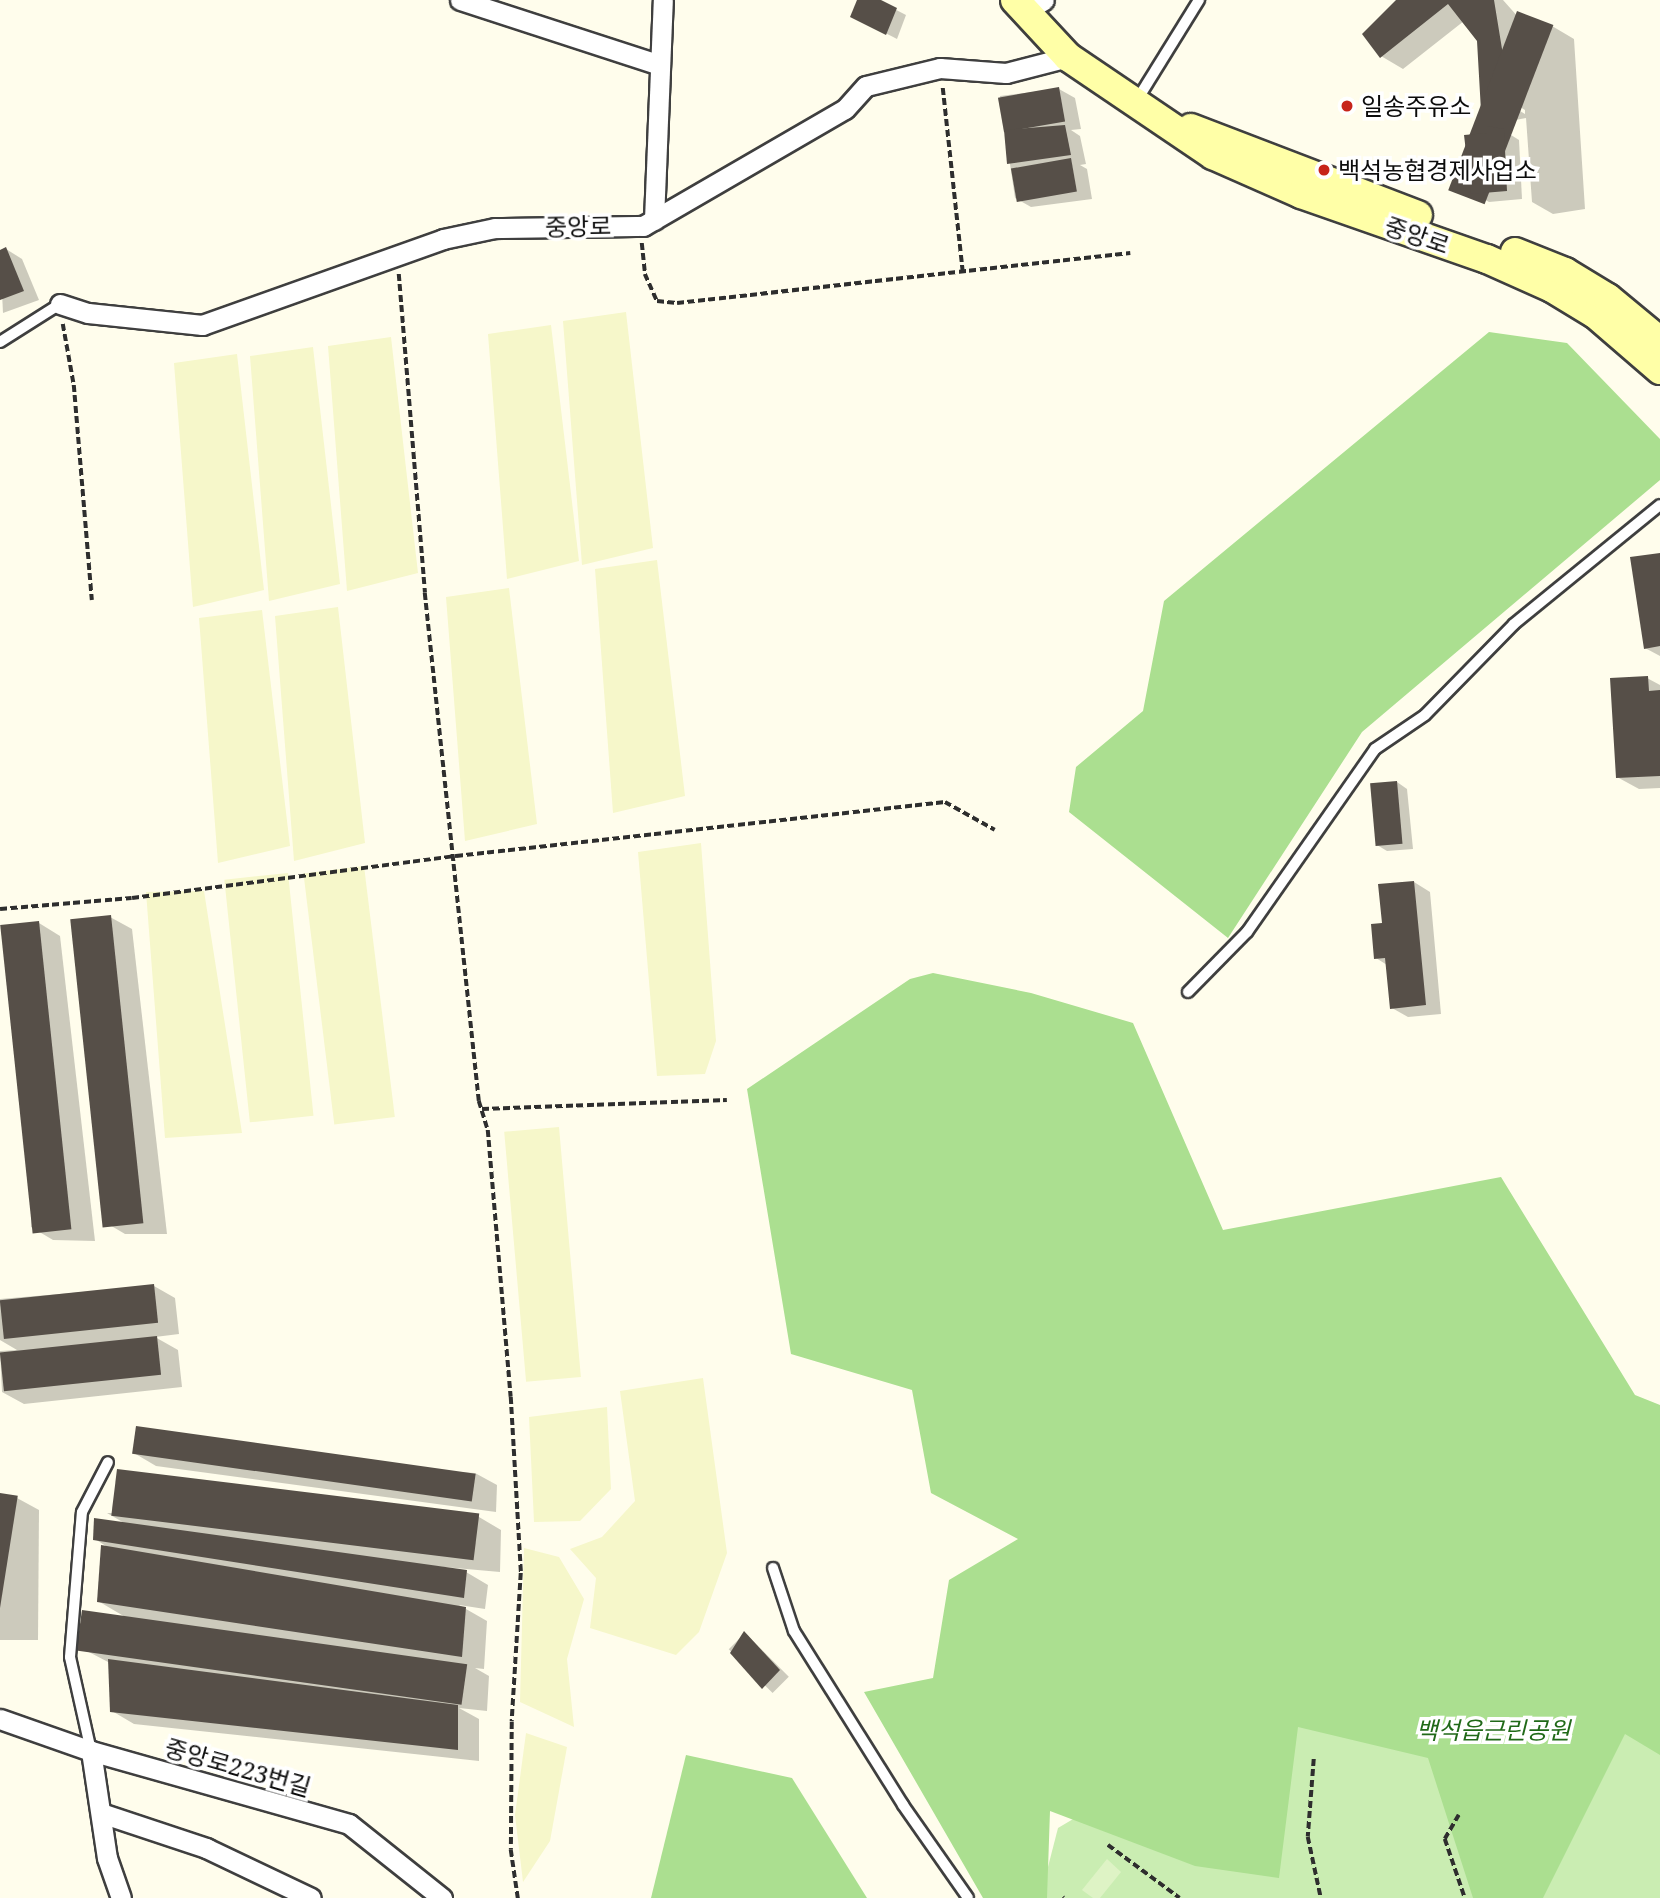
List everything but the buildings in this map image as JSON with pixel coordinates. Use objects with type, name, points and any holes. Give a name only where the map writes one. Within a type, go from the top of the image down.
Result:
[{"type":"main road","name":"중앙로","points":[[1028,4],[1068,57],[1213,155],[1249,172],[1487,259],[1552,288],[1595,314],[1660,370]]},
{"type":"main road","name":"중앙로","points":[[1163,119],[1565,272],[1608,298],[1660,341]]},
{"type":"street","points":[[460,0],[657,64]]},
{"type":"street","points":[[649,223],[663,0]]},
{"type":"street","name":"중앙로","points":[[60,304],[88,313],[202,325],[397,254],[495,228],[649,223],[845,110],[866,86],[940,68],[1006,73],[1068,57]]},
{"type":"street","name":"중앙로223번길","points":[[0,1719],[91,1751],[349,1824],[442,1898]]},
{"type":"street","points":[[91,1751],[107,1858],[121,1898]]},
{"type":"street","points":[[100,1814],[206,1848],[311,1898]]},
{"type":"lane","points":[[1135,103],[1199,0]]},
{"type":"lane","points":[[0,342],[60,304]]},
{"type":"lane","points":[[1188,992],[1247,932],[1376,748],[1425,715],[1514,624],[1660,505]]},
{"type":"lane","points":[[91,1751],[70,1657],[82,1512],[108,1462]]},
{"type":"lane","points":[[773,1568],[794,1632],[903,1805],[968,1898]]},
{"type":"path","points":[[940,68],[964,273]]},
{"type":"path","points":[[649,223],[645,274],[657,301],[677,303],[1130,253]]},
{"type":"path","points":[[397,254],[425,593],[482,1109],[488,1130],[507,1348],[522,1573],[512,1722],[511,1850],[518,1898]]},
{"type":"path","points":[[60,304],[74,386],[92,600]]},
{"type":"path","points":[[0,909],[132,898],[456,856],[945,802],[995,830]]},
{"type":"path","points":[[482,1109],[727,1100]]},
{"type":"path","points":[[1314,1759],[1308,1838],[1321,1898]]},
{"type":"path","points":[[1459,1815],[1445,1839],[1465,1898]]},
{"type":"path","points":[[1108,1844],[1180,1898]]},
{"type":"green space","points":[[626,312],[653,548],[582,565],[563,321]]},
{"type":"green space","points":[[551,325],[579,561],[507,579],[488,334]]},
{"type":"green space","points":[[1489,332],[1567,343],[1660,439],[1660,480],[1362,732],[1228,938],[1069,812],[1076,767],[1143,711],[1164,601]]},
{"type":"green space","points":[[391,337],[418,573],[347,591],[328,346]]},
{"type":"green space","points":[[313,347],[340,584],[269,601],[250,356]]},
{"type":"green space","points":[[237,354],[264,590],[193,607],[174,363]]},
{"type":"green space","points":[[657,560],[685,796],[613,813],[595,569]]},
{"type":"green space","points":[[509,588],[537,824],[465,841],[446,597]]},
{"type":"green space","points":[[338,607],[365,843],[294,861],[275,616]]},
{"type":"green space","points":[[262,610],[290,846],[218,863],[199,618]]},
{"type":"green space","points":[[701,843],[716,1041],[705,1074],[657,1076],[638,852]]},
{"type":"green space","points":[[364,866],[395,1117],[334,1125],[303,873]]},
{"type":"green space","points":[[288,873],[314,1116],[250,1122],[224,880]]},
{"type":"green space","points":[[204,891],[242,1133],[165,1138],[146,892]]},
{"type":"green space","points":[[933,973],[1031,993],[1133,1023],[1223,1230],[1501,1177],[1635,1395],[1660,1405],[1660,1755],[1625,1734],[1543,1898],[1473,1898],[1428,1758],[1298,1727],[1279,1878],[1195,1866],[1050,1811],[1047,1898],[983,1898],[864,1692],[933,1678],[949,1580],[1018,1539],[931,1493],[912,1390],[791,1354],[747,1089],[910,979]]},
{"type":"green space","points":[[559,1127],[581,1377],[526,1382],[504,1132]]},
{"type":"green space","points":[[703,1378],[727,1553],[699,1632],[676,1655],[590,1628],[596,1578],[570,1549],[602,1537],[635,1501],[620,1391]]},
{"type":"green space","points":[[607,1407],[611,1489],[580,1521],[534,1522],[529,1417]]},
{"type":"green space","name":"백석읍근린공원","points":[[1660,1529],[1660,1898],[1040,1898],[1058,1828],[1112,1796]]},
{"type":"green space","points":[[524,1548],[559,1557],[584,1599],[567,1659],[574,1727],[520,1702]]},
{"type":"green space","points":[[526,1733],[567,1747],[550,1841],[523,1882],[515,1815]]},
{"type":"green space","points":[[686,1755],[792,1778],[867,1898],[651,1898]]},
{"type":"green space","points":[[1107,1859],[1121,1872],[1100,1898],[1093,1898],[1082,1890]]},
{"type":"place","name":"일송주유소","points":[[1347,106]]},
{"type":"place","name":"백석농협경제사업소","points":[[1324,170]]}]
